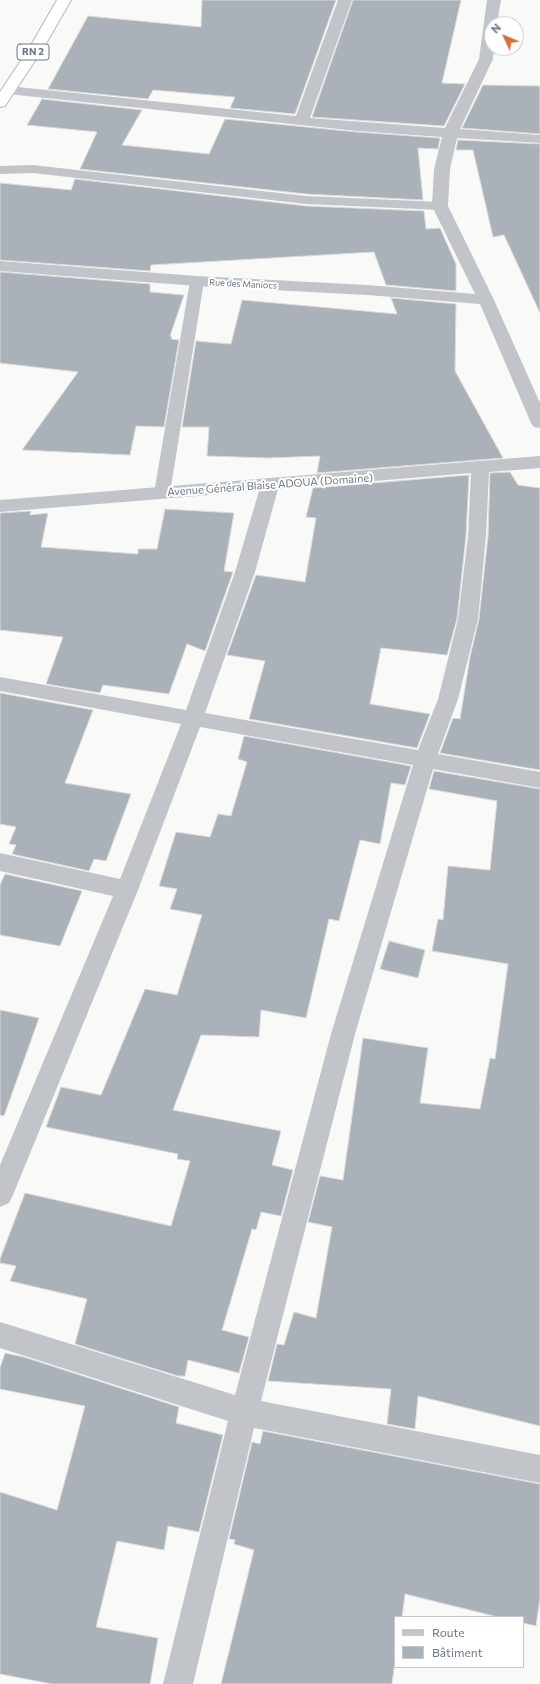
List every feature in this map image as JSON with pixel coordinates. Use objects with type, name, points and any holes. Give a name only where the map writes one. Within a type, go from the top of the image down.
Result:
[{"type":"highway","name":"RN 2","points":[[0,102],[37,47],[64,0]]},
{"type":"street","points":[[302,120],[345,0]]},
{"type":"street","points":[[494,0],[486,59],[451,132],[442,169],[440,206],[486,300],[540,423]]},
{"type":"street","points":[[8,90],[162,108],[302,120],[357,127],[540,139]]},
{"type":"street","name":"Rue des Maniocs","points":[[0,266],[197,281],[366,290],[486,300]]},
{"type":"street","name":"Avenue Général Blaise ADOUA (Domaine)","points":[[0,506],[540,462]]},
{"type":"street","points":[[178,1684],[244,1412],[343,1034],[425,759],[448,699],[468,619],[477,536],[480,468]]},
{"type":"street","points":[[0,1195],[127,890],[193,719],[245,572],[270,484]]},
{"type":"street","points":[[0,684],[540,780]]},
{"type":"street","points":[[0,862],[127,890]]},
{"type":"street","points":[[0,1335],[244,1412],[540,1469]]},
{"type":"lane","points":[[0,170],[40,170],[306,200],[440,206]]},
{"type":"lane","points":[[162,493],[197,281]]},
{"type":"building","points":[[202,0],[336,0],[295,114],[230,108],[235,97],[153,90],[148,99],[48,89],[88,16],[201,27]]},
{"type":"building","points":[[353,0],[461,0],[442,83],[465,84],[444,126],[312,117]]},
{"type":"building","points":[[483,85],[540,86],[540,134],[462,128]]},
{"type":"building","points":[[42,99],[142,110],[122,145],[209,154],[225,119],[357,132],[440,138],[438,149],[418,148],[423,200],[306,194],[80,169],[97,132],[27,125]]},
{"type":"building","points":[[458,140],[540,144],[540,313],[504,235],[493,237],[473,150],[456,150]]},
{"type":"building","points":[[75,179],[306,206],[424,211],[426,229],[440,228],[456,264],[456,291],[386,285],[374,252],[151,265],[150,271],[0,260],[0,183],[71,190]]},
{"type":"building","points":[[0,272],[150,284],[150,292],[184,295],[170,336],[172,337],[171,339],[179,340],[164,427],[136,426],[130,455],[22,450],[78,372],[0,363]]},
{"type":"building","points":[[391,298],[456,304],[455,371],[503,458],[317,473],[320,456],[268,458],[207,456],[209,427],[182,427],[196,341],[231,344],[242,300],[397,314]]},
{"type":"building","points":[[510,472],[518,485],[540,488],[540,770],[440,753],[453,718],[460,719],[470,657],[479,619],[488,536],[490,473]]},
{"type":"building","points":[[469,475],[466,536],[457,619],[447,655],[381,648],[370,704],[430,714],[417,748],[249,719],[265,661],[227,655],[256,575],[305,582],[316,518],[306,517],[313,488]]},
{"type":"building","points":[[165,509],[234,513],[224,571],[233,572],[205,651],[187,644],[169,694],[103,685],[100,693],[46,684],[63,637],[0,630],[0,513],[31,511],[30,515],[48,513],[41,547],[138,554],[138,549],[157,549]]},
{"type":"building","points":[[0,693],[93,710],[65,783],[131,794],[106,861],[94,859],[89,871],[12,854],[16,845],[9,844],[16,827],[0,824]]},
{"type":"building","points":[[244,736],[411,766],[405,785],[391,783],[380,844],[360,840],[339,921],[329,919],[306,1018],[261,1010],[259,1037],[201,1035],[173,1110],[281,1131],[272,1165],[293,1170],[281,1216],[261,1212],[256,1230],[252,1229],[222,1330],[249,1337],[239,1373],[188,1360],[185,1376],[178,1376],[75,1344],[87,1299],[10,1281],[16,1266],[0,1263],[0,1259],[25,1193],[171,1226],[190,1161],[177,1159],[178,1154],[46,1127],[61,1087],[101,1095],[145,989],[177,995],[202,915],[170,909],[177,889],[159,886],[176,832],[210,837],[218,814],[231,816],[247,762],[238,759]]},
{"type":"building","points":[[434,771],[540,789],[540,1426],[418,1396],[415,1429],[387,1424],[391,1389],[268,1381],[277,1344],[284,1345],[294,1312],[316,1318],[332,1227],[308,1222],[320,1176],[343,1180],[363,1038],[428,1048],[420,1103],[480,1109],[490,1058],[495,1059],[508,964],[432,951],[438,919],[443,920],[448,866],[490,870],[497,801],[429,789]]},
{"type":"building","points":[[5,874],[82,891],[60,946],[0,935],[0,885]]},
{"type":"building","points":[[389,941],[425,950],[418,978],[380,969]]},
{"type":"building","points":[[0,1010],[39,1018],[4,1116],[0,1115]]},
{"type":"building","points":[[5,1353],[24,1357],[179,1407],[176,1423],[223,1435],[199,1532],[168,1526],[164,1550],[117,1541],[96,1627],[158,1638],[150,1684],[52,1684],[0,1674],[0,1492],[57,1510],[85,1406],[0,1389],[0,1368]]},
{"type":"building","points":[[263,1431],[540,1484],[540,1598],[536,1626],[524,1623],[524,1616],[494,1616],[405,1594],[402,1616],[394,1616],[394,1668],[392,1684],[221,1684],[254,1550],[234,1544],[235,1540],[229,1539],[252,1442],[260,1444]]}]
